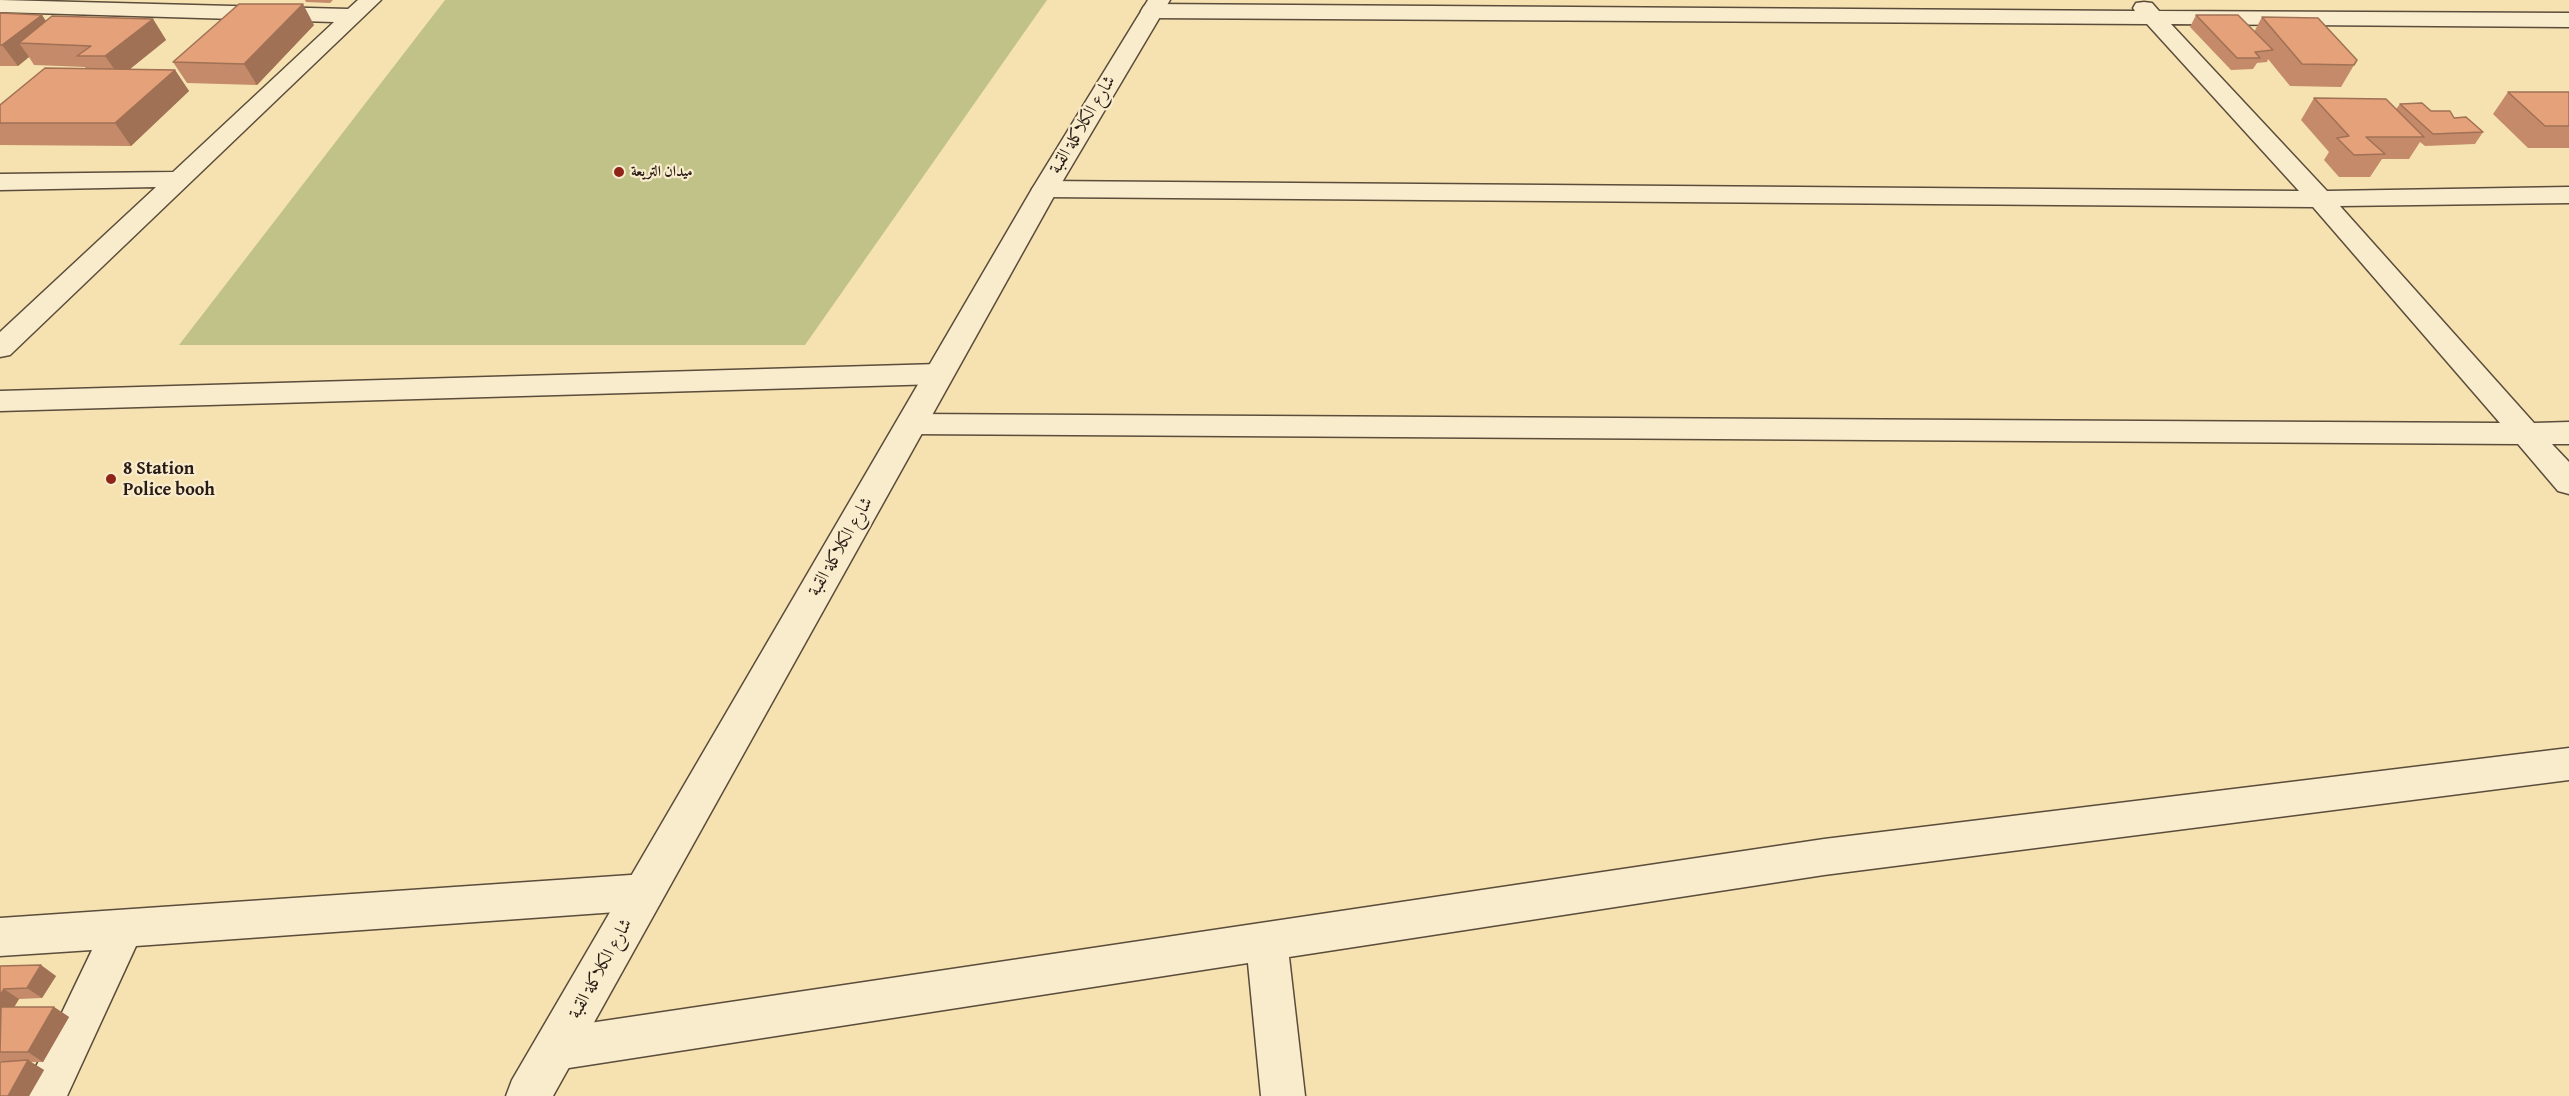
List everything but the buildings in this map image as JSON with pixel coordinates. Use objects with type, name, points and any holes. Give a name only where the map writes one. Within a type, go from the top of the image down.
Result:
[{"type":"street","points":[[2432,0],[2455,20]]},
{"type":"street","points":[[0,6],[77,4],[362,8]]},
{"type":"street","points":[[1155,6],[2146,9],[2455,20],[2569,20]]},
{"type":"street","name":"شارع الكلاكلة القبة","points":[[528,1096],[1045,189],[1155,6]]},
{"type":"street","points":[[0,348],[177,179],[362,8]]},
{"type":"street","points":[[2146,9],[2320,199],[2569,483]]},
{"type":"street","points":[[0,182],[177,179]]},
{"type":"street","points":[[1045,189],[2320,199],[2569,195]]},
{"type":"street","points":[[0,401],[939,374]]},
{"type":"street","points":[[911,424],[2569,433]]},
{"type":"street","points":[[556,1049],[1824,857],[2569,764]]},
{"type":"street","points":[[0,937],[645,892]]},
{"type":"street","points":[[44,1096],[124,928]]},
{"type":"street","points":[[1266,942],[1283,1096]]},
{"type":"green space","name":"ميدان التريعة","points":[[445,0],[1047,0],[805,345],[179,345]]},
{"type":"place","name":"ميدان التريعة","points":[[619,172]]},
{"type":"place","name":"8 Station Police booh","points":[[111,479]]}]
